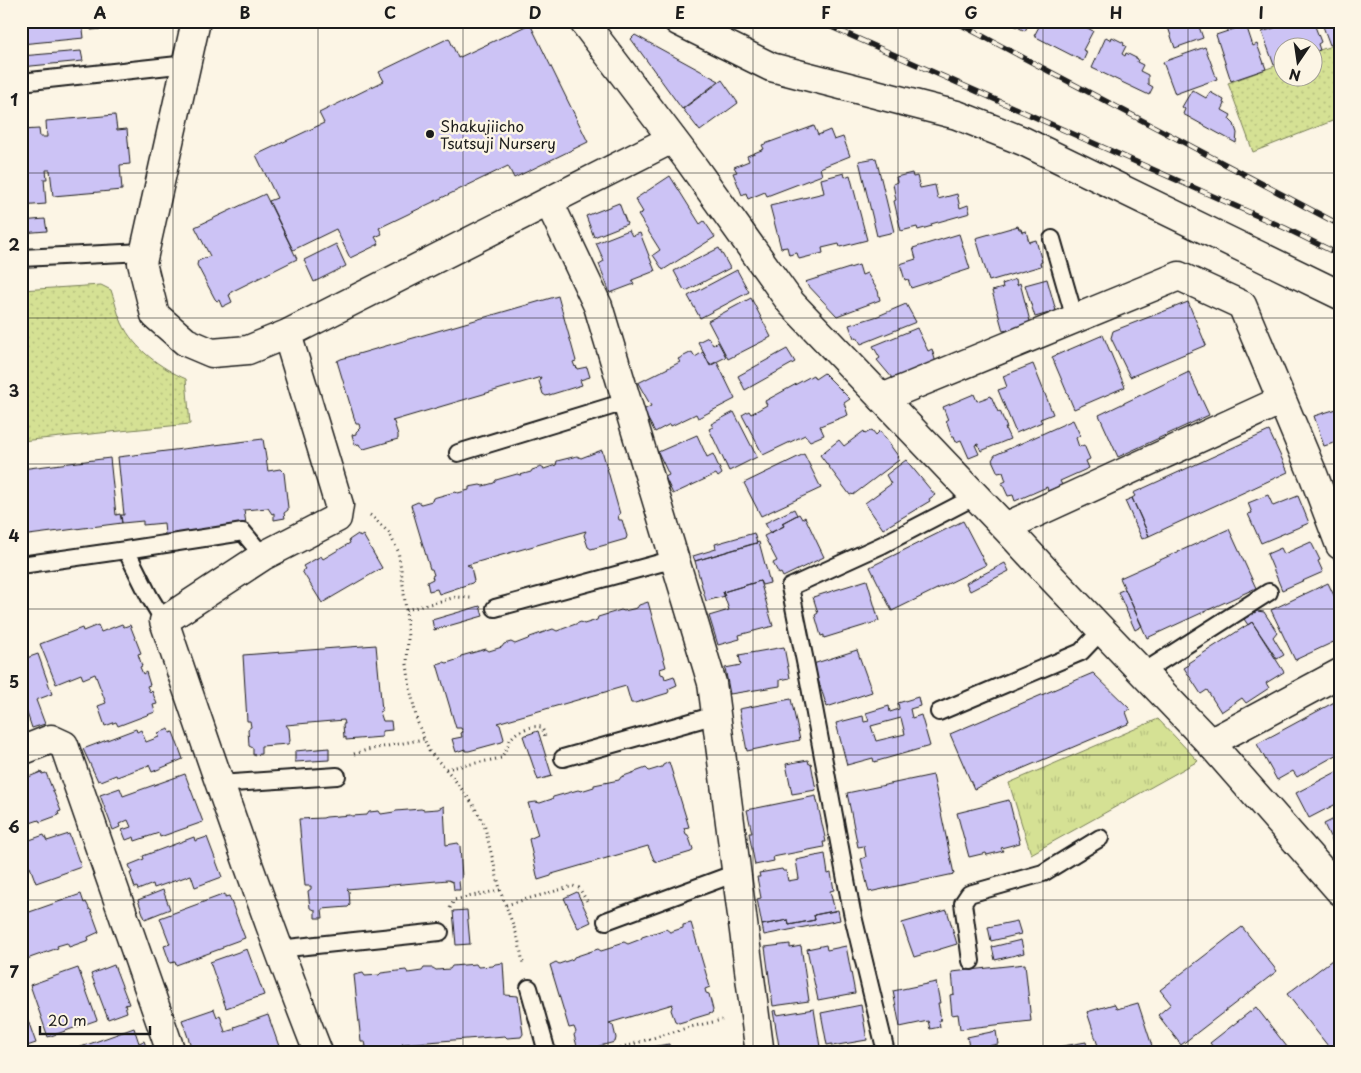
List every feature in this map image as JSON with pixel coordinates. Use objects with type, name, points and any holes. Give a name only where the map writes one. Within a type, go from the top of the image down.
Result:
[{"type":"street","points":[[196,21],[142,263],[155,315],[186,342],[212,353],[248,350],[287,334],[672,139]]},
{"type":"street","points":[[583,21],[690,162],[791,303],[1210,743],[1340,891]]},
{"type":"street","points":[[678,21],[771,67],[957,115],[1023,141],[1340,295]]},
{"type":"street","points":[[549,202],[598,306],[712,683],[759,1047],[758,1052]]},
{"type":"street","points":[[882,398],[1179,276],[1242,305],[1313,474],[1340,545]]},
{"type":"street","points":[[287,334],[339,505],[337,518],[263,556],[164,621],[219,784],[278,949],[318,1052]]},
{"type":"street","points":[[1005,527],[1282,400]]},
{"type":"street","points":[[1210,743],[1340,672]]},
{"type":"street","points":[[21,751],[51,739],[64,745],[171,1052]]},
{"type":"lane","points":[[21,82],[187,64]]},
{"type":"lane","points":[[1052,239],[1075,319]]},
{"type":"lane","points":[[21,258],[144,252]]},
{"type":"lane","points":[[458,454],[627,403]]},
{"type":"lane","points":[[886,1052],[852,912],[790,586],[882,544],[976,496]]},
{"type":"lane","points":[[21,565],[243,532],[263,556]]},
{"type":"lane","points":[[126,550],[164,621]]},
{"type":"lane","points":[[495,608],[675,560]]},
{"type":"lane","points":[[1142,673],[1269,592]]},
{"type":"lane","points":[[939,712],[1081,652],[1102,630]]},
{"type":"lane","points":[[563,758],[716,715]]},
{"type":"lane","points":[[219,784],[336,776]]},
{"type":"lane","points":[[971,961],[963,903],[969,894],[1043,873],[1100,838]]},
{"type":"lane","points":[[606,921],[736,872]]},
{"type":"lane","points":[[278,949],[440,932]]},
{"type":"lane","points":[[529,988],[547,1052]]},
{"type":"path","points":[[339,505],[355,507],[373,517],[390,533],[398,551],[406,610],[407,664],[410,688],[418,721],[428,751],[451,775],[472,803],[484,824],[500,890],[518,938],[529,988]]},
{"type":"path","points":[[406,610],[456,597],[476,598],[495,608]]},
{"type":"path","points":[[445,769],[501,758],[516,732],[534,726],[541,727],[544,732],[550,755],[554,758],[563,758]]},
{"type":"path","points":[[336,776],[341,771],[348,756],[367,750],[424,739]]},
{"type":"path","points":[[506,905],[573,886],[580,888],[599,921],[606,921]]},
{"type":"path","points":[[440,932],[448,924],[450,906],[454,900],[500,890]]},
{"type":"path","points":[[606,1052],[690,1027],[723,1020]]},
{"type":"green space","points":[[1340,43],[1340,118],[1253,152],[1228,83],[1274,66],[1274,88],[1324,88],[1324,49]]},
{"type":"green space","points":[[101,285],[111,290],[120,319],[127,332],[141,349],[167,369],[186,379],[190,424],[21,441],[21,290]]},
{"type":"green space","points":[[1158,719],[1198,761],[1031,854],[1009,783]]},
{"type":"building","points":[[21,21],[82,21],[84,38],[21,44]]},
{"type":"building","points":[[90,21],[160,21],[160,24],[91,30]]},
{"type":"building","points":[[1006,21],[1030,21],[1025,31]]},
{"type":"building","points":[[1042,21],[1075,21],[1093,31],[1083,50],[1087,52],[1083,61],[1034,36]]},
{"type":"building","points":[[1166,21],[1197,21],[1203,38],[1175,48]]},
{"type":"building","points":[[1302,21],[1313,21],[1319,38],[1274,38],[1274,65],[1262,32],[1292,22],[1293,25]]},
{"type":"building","points":[[1321,21],[1340,21],[1340,41],[1330,45]]},
{"type":"building","points":[[530,24],[588,142],[514,178],[508,166],[379,228],[382,234],[375,237],[379,244],[350,258],[336,229],[293,250],[269,201],[277,198],[256,155],[324,123],[319,113],[384,81],[379,72],[449,38],[458,58]]},
{"type":"building","points":[[1246,25],[1253,46],[1257,44],[1266,69],[1231,81],[1216,35]]},
{"type":"building","points":[[635,35],[719,81],[682,109],[631,39]]},
{"type":"building","points":[[1106,37],[1111,40],[1112,37],[1124,43],[1123,45],[1126,46],[1122,54],[1125,56],[1126,53],[1138,59],[1137,62],[1143,65],[1140,71],[1148,75],[1148,84],[1153,87],[1149,95],[1092,68]]},
{"type":"building","points":[[1205,47],[1217,79],[1175,94],[1163,62]]},
{"type":"building","points":[[81,51],[83,61],[21,67],[21,56]]},
{"type":"building","points":[[722,80],[738,103],[700,131],[683,109]]},
{"type":"building","points":[[1192,90],[1206,98],[1210,92],[1224,100],[1223,103],[1225,104],[1222,110],[1231,115],[1229,119],[1234,124],[1237,133],[1236,143],[1183,114],[1185,109],[1182,107]]},
{"type":"building","points":[[115,115],[117,130],[127,129],[130,164],[120,165],[122,190],[53,196],[50,170],[46,170],[47,179],[44,179],[46,204],[21,206],[21,130],[39,129],[40,137],[47,137],[46,121]]},
{"type":"building","points":[[814,126],[818,135],[830,130],[834,140],[843,137],[850,156],[820,168],[822,175],[767,196],[765,192],[748,199],[746,193],[742,195],[733,173],[737,172],[734,167],[749,161],[747,156],[764,149],[762,145]]},
{"type":"building","points":[[876,158],[894,232],[877,236],[859,161]]},
{"type":"building","points":[[844,173],[845,177],[850,175],[867,240],[840,247],[839,244],[822,248],[823,253],[799,259],[797,253],[789,255],[787,247],[781,248],[770,206],[824,193],[821,179]]},
{"type":"building","points":[[912,173],[913,177],[917,176],[920,188],[935,185],[938,199],[957,194],[960,208],[968,205],[970,213],[931,224],[932,226],[918,230],[917,227],[901,231],[894,201],[896,200],[893,184],[897,182],[896,177]]},
{"type":"building","points":[[670,176],[700,224],[704,221],[715,237],[663,270],[653,255],[660,250],[638,215],[643,212],[635,199]]},
{"type":"building","points":[[265,194],[297,259],[231,292],[229,295],[232,302],[222,307],[219,300],[215,299],[197,265],[198,261],[210,256],[195,227]]},
{"type":"building","points":[[619,203],[627,224],[594,237],[586,216]]},
{"type":"building","points":[[45,219],[47,231],[21,233],[21,221]]},
{"type":"building","points":[[1018,226],[1022,232],[1026,231],[1029,242],[1036,240],[1042,262],[1040,263],[1041,266],[989,281],[976,238]]},
{"type":"building","points":[[629,230],[632,236],[640,233],[655,271],[632,280],[634,284],[610,293],[599,264],[604,261],[596,243]]},
{"type":"building","points":[[959,234],[970,269],[911,288],[908,279],[905,280],[900,264],[916,259],[913,248]]},
{"type":"building","points":[[336,244],[346,266],[314,282],[304,260]]},
{"type":"building","points":[[719,248],[730,268],[686,291],[684,290],[674,271]]},
{"type":"building","points":[[859,265],[862,275],[867,273],[878,291],[880,300],[837,316],[805,282]]},
{"type":"building","points":[[737,270],[749,292],[700,318],[688,296]]},
{"type":"building","points":[[1016,279],[1017,285],[1020,283],[1031,325],[1003,331],[992,291],[1003,288],[1002,284]]},
{"type":"building","points":[[1047,279],[1056,311],[1035,317],[1025,285]]},
{"type":"building","points":[[558,296],[576,361],[573,362],[577,369],[587,367],[590,377],[580,380],[582,385],[546,396],[543,394],[539,381],[541,377],[392,421],[394,422],[398,439],[364,449],[359,444],[355,445],[352,435],[356,434],[360,428],[359,424],[356,424],[337,361]]},
{"type":"building","points":[[751,298],[771,337],[728,359],[708,321]]},
{"type":"building","points":[[1188,302],[1206,345],[1130,377],[1111,338],[1113,331]]},
{"type":"building","points":[[906,304],[916,322],[861,344],[857,337],[854,338],[849,325],[878,316]]},
{"type":"building","points":[[917,328],[928,351],[932,349],[936,363],[893,379],[877,360],[880,358],[873,346]]},
{"type":"building","points":[[1103,335],[1125,387],[1074,409],[1052,357]]},
{"type":"building","points":[[708,337],[713,345],[718,342],[726,357],[710,365],[698,342]]},
{"type":"building","points":[[787,349],[795,362],[745,390],[738,376]]},
{"type":"building","points":[[692,352],[695,357],[703,352],[710,366],[717,362],[735,399],[698,418],[696,414],[655,432],[643,410],[651,406],[638,383],[680,362],[678,359]]},
{"type":"building","points":[[1033,364],[1053,414],[1040,419],[1042,422],[1016,433],[998,390],[1007,387],[1003,376]]},
{"type":"building","points":[[1189,372],[1209,415],[1118,457],[1099,415]]},
{"type":"building","points":[[824,373],[850,399],[844,403],[848,415],[820,426],[824,435],[810,441],[805,435],[763,455],[742,415],[749,411],[751,414],[767,405],[765,401],[813,375],[815,379]]},
{"type":"building","points":[[974,394],[977,401],[991,396],[998,412],[1000,411],[1010,439],[981,451],[978,444],[975,445],[979,454],[969,458],[961,440],[956,442],[954,436],[952,436],[943,407]]},
{"type":"building","points":[[1340,408],[1340,441],[1324,446],[1314,416]]},
{"type":"building","points":[[734,412],[757,457],[729,471],[709,429],[713,427],[711,424]]},
{"type":"building","points":[[1073,420],[1080,435],[1076,438],[1079,447],[1084,445],[1090,459],[1086,461],[1089,468],[1060,481],[1062,485],[1048,491],[1047,487],[1015,501],[1013,495],[1008,496],[1002,483],[1006,481],[1003,472],[998,473],[992,460],[995,455]]},
{"type":"building","points":[[872,430],[876,435],[880,431],[899,460],[853,495],[850,495],[820,455],[839,440],[844,446],[864,431],[865,434]]},
{"type":"building","points":[[1269,431],[1288,472],[1149,536],[1132,498],[1135,496],[1133,493]]},
{"type":"building","points":[[697,435],[707,457],[713,454],[722,474],[718,477],[716,474],[673,494],[665,477],[669,475],[658,452]]},
{"type":"building","points":[[263,439],[268,471],[280,469],[284,473],[288,508],[284,513],[285,518],[274,520],[274,513],[272,514],[268,508],[244,510],[246,524],[165,535],[164,523],[143,525],[143,521],[122,523],[121,515],[124,515],[118,457]]},
{"type":"building","points":[[602,450],[620,514],[618,515],[619,520],[622,520],[627,536],[626,539],[591,549],[588,547],[584,535],[586,531],[467,565],[471,567],[474,581],[472,583],[439,594],[437,589],[429,591],[427,582],[433,579],[432,576],[434,575],[432,569],[430,569],[411,505],[418,502],[421,504],[432,501],[433,498],[455,492],[469,490],[469,487],[494,483],[496,480],[531,472],[541,467],[544,469],[556,465],[557,461],[577,456],[581,458]]},
{"type":"building","points":[[804,454],[821,488],[761,516],[744,483]]},
{"type":"building","points":[[110,458],[116,515],[120,514],[122,523],[21,536],[21,469]]},
{"type":"building","points":[[906,460],[935,495],[929,499],[930,501],[883,529],[865,503],[891,484],[886,475]]},
{"type":"building","points":[[1268,495],[1273,506],[1298,496],[1309,523],[1261,543],[1248,514],[1252,513],[1248,503]]},
{"type":"building","points":[[1132,498],[1149,536],[1142,539],[1125,501]]},
{"type":"building","points":[[794,509],[797,515],[782,523],[784,526],[770,533],[765,523]]},
{"type":"building","points":[[799,514],[802,519],[805,517],[824,557],[783,577],[781,573],[779,574],[773,563],[777,561],[764,536],[784,526],[782,523]]},
{"type":"building","points":[[963,521],[986,565],[892,611],[870,567]]},
{"type":"building","points":[[1229,529],[1256,588],[1147,638],[1120,578]]},
{"type":"building","points":[[754,533],[757,543],[695,561],[693,556],[716,549],[715,544]]},
{"type":"building","points":[[358,534],[360,537],[363,535],[382,568],[322,603],[302,571],[305,569],[303,566],[321,556],[323,559],[350,543],[349,540]]},
{"type":"building","points":[[759,542],[770,583],[762,585],[760,581],[723,592],[725,596],[706,601],[695,561]]},
{"type":"building","points":[[1311,542],[1320,560],[1318,561],[1323,572],[1282,590],[1267,554],[1281,548],[1284,554]]},
{"type":"building","points":[[1005,563],[1009,571],[970,591],[966,583]]},
{"type":"building","points":[[867,580],[879,621],[824,638],[824,635],[821,636],[815,615],[818,613],[813,597]]},
{"type":"building","points":[[760,581],[773,626],[739,635],[740,639],[718,645],[709,616],[729,610],[723,592]]},
{"type":"building","points":[[1328,583],[1340,608],[1340,639],[1295,660],[1271,610]]},
{"type":"building","points":[[1125,589],[1142,626],[1135,630],[1118,592]]},
{"type":"building","points":[[648,602],[666,667],[660,669],[661,674],[664,675],[665,679],[674,676],[677,685],[668,689],[668,693],[631,703],[626,686],[497,723],[500,725],[504,739],[502,742],[469,751],[465,751],[465,749],[456,752],[452,739],[462,737],[461,733],[463,732],[461,728],[456,728],[437,664],[447,663],[459,659],[461,656],[486,649],[489,651],[511,642],[515,644],[553,629],[557,631],[581,622],[584,624],[597,620],[598,617],[621,610],[637,608],[639,605]]},
{"type":"building","points":[[480,606],[483,616],[434,630],[432,620]]},
{"type":"building","points":[[1257,611],[1264,612],[1277,632],[1273,637],[1284,655],[1277,659],[1252,622],[1248,625],[1244,619]]},
{"type":"building","points":[[1252,622],[1284,672],[1266,683],[1269,688],[1246,703],[1242,698],[1221,712],[1207,690],[1201,694],[1184,668],[1189,665],[1188,663]]},
{"type":"building","points":[[122,624],[124,627],[130,625],[141,653],[138,654],[142,666],[140,667],[143,674],[146,672],[150,685],[147,686],[150,693],[152,691],[157,704],[153,705],[155,712],[118,726],[116,722],[105,726],[98,706],[106,703],[95,674],[83,679],[81,674],[56,684],[40,644],[82,628],[83,631],[98,625],[101,632]]},
{"type":"building","points":[[376,645],[382,711],[380,712],[383,721],[391,721],[392,730],[382,731],[382,737],[346,740],[346,737],[344,738],[344,720],[286,725],[289,729],[290,741],[288,744],[261,746],[261,754],[253,755],[253,748],[249,746],[248,729],[251,727],[250,721],[247,721],[243,655]]},
{"type":"building","points":[[784,647],[790,678],[780,680],[780,686],[730,694],[725,668],[741,665],[739,655]]},
{"type":"building","points":[[857,650],[872,692],[827,707],[813,664]]},
{"type":"building","points":[[38,654],[52,694],[36,700],[45,724],[32,728],[24,704],[21,705],[21,660]]},
{"type":"building","points":[[1093,673],[1130,709],[1126,712],[1130,723],[974,789],[950,734]]},
{"type":"building","points":[[918,697],[920,706],[910,709],[912,718],[921,715],[930,746],[874,762],[873,758],[847,765],[836,723],[863,716],[864,722],[869,721],[866,713],[889,706],[890,712],[899,709],[898,703]],"holes":[[[901,718],[905,734],[876,741],[871,726]]]},
{"type":"building","points":[[791,699],[800,740],[747,751],[739,709]]},
{"type":"building","points":[[1340,699],[1340,753],[1297,777],[1293,771],[1277,780],[1257,744]]},
{"type":"building","points":[[136,729],[137,732],[141,730],[146,742],[159,737],[158,733],[169,729],[170,733],[173,732],[183,759],[152,772],[149,765],[117,777],[116,775],[98,781],[83,749]]},
{"type":"building","points":[[538,731],[552,776],[538,780],[523,736]]},
{"type":"building","points":[[329,748],[329,760],[295,762],[295,751]]},
{"type":"building","points":[[808,760],[809,764],[811,763],[816,790],[792,794],[786,764]]},
{"type":"building","points":[[669,762],[689,827],[684,828],[693,849],[691,852],[657,862],[654,860],[648,846],[552,874],[538,880],[529,839],[538,835],[528,803],[540,803],[553,797],[594,787],[594,785],[619,780],[621,777],[646,768],[649,771],[662,767]]},
{"type":"building","points":[[1340,770],[1340,802],[1309,818],[1296,793]]},
{"type":"building","points":[[41,772],[42,774],[46,773],[61,811],[58,812],[59,815],[21,826],[21,780]]},
{"type":"building","points":[[185,774],[203,822],[160,837],[159,833],[135,841],[134,837],[126,840],[122,830],[131,827],[128,820],[119,824],[120,827],[113,830],[100,795],[120,788],[123,796]]},
{"type":"building","points":[[933,775],[954,874],[869,892],[861,859],[866,857],[864,846],[858,847],[847,793]]},
{"type":"building","points":[[816,796],[826,842],[823,842],[824,847],[773,857],[774,861],[755,865],[749,833],[752,833],[747,810]]},
{"type":"building","points":[[1009,800],[1020,843],[1001,848],[1003,851],[969,857],[957,813]]},
{"type":"building","points":[[444,806],[446,845],[458,843],[460,846],[462,878],[459,881],[460,890],[454,890],[453,882],[448,880],[347,889],[349,891],[350,905],[348,907],[322,909],[323,918],[315,918],[315,910],[310,908],[308,891],[311,889],[311,886],[305,886],[299,819],[367,815],[369,812],[379,811],[381,814],[396,811],[438,809]]},
{"type":"building","points":[[1340,816],[1340,839],[1333,843],[1324,824]]},
{"type":"building","points":[[69,834],[81,867],[36,883],[30,867],[23,868],[21,862],[21,843],[44,835],[47,841]]},
{"type":"building","points":[[194,837],[195,841],[207,837],[222,877],[195,887],[191,875],[154,888],[153,884],[138,890],[137,887],[135,888],[129,865],[144,859],[143,856]]},
{"type":"building","points":[[825,854],[828,874],[831,873],[834,890],[830,891],[835,911],[814,915],[815,920],[789,925],[788,920],[762,925],[757,899],[761,898],[757,877],[760,877],[759,873],[782,869],[786,871],[788,881],[799,879],[796,860]]},
{"type":"building","points":[[163,890],[170,909],[145,919],[138,900]]},
{"type":"building","points":[[577,892],[591,922],[578,928],[564,898]]},
{"type":"building","points":[[81,894],[84,903],[86,902],[91,910],[99,932],[88,937],[89,940],[69,947],[67,943],[57,946],[58,948],[24,960],[21,954],[21,915]]},
{"type":"building","points":[[225,894],[225,897],[229,896],[245,938],[176,965],[175,962],[170,963],[164,946],[170,944],[160,918]]},
{"type":"building","points":[[467,910],[470,944],[456,945],[453,911]]},
{"type":"building","points":[[838,910],[840,920],[764,935],[762,925],[788,920],[789,925],[815,920],[814,915]]},
{"type":"building","points":[[947,910],[957,944],[914,957],[902,923]]},
{"type":"building","points":[[1017,921],[1021,934],[991,941],[988,927]]},
{"type":"building","points":[[691,923],[710,987],[705,989],[706,993],[709,994],[712,1013],[679,1023],[675,1021],[671,1010],[673,1004],[609,1023],[613,1025],[615,1042],[578,1050],[574,1035],[576,1032],[574,1027],[569,1028],[550,965],[556,962],[559,964],[598,949],[601,951],[614,947],[624,942],[628,944],[666,929],[670,932]]},
{"type":"building","points":[[1242,927],[1277,971],[1181,1045],[1158,1015],[1171,1004],[1160,990]]},
{"type":"building","points":[[1021,940],[1024,953],[995,960],[992,947]]},
{"type":"building","points":[[790,944],[790,948],[801,946],[809,1001],[773,1006],[765,947]]},
{"type":"building","points":[[826,945],[827,950],[846,946],[855,993],[818,1000],[807,949]]},
{"type":"building","points":[[247,949],[264,995],[226,1008],[210,962]]},
{"type":"building","points":[[1340,954],[1340,1052],[1326,1052],[1324,1049],[1328,1046],[1287,994]]},
{"type":"building","points":[[503,963],[505,995],[518,996],[523,1034],[521,1037],[507,1038],[505,1036],[402,1044],[405,1052],[364,1052],[363,1048],[366,1046],[365,1042],[361,1042],[354,975],[363,973],[365,976],[379,975],[381,973],[406,970],[408,973],[422,971],[424,968],[436,970],[450,969],[452,966],[476,964],[478,967]]},
{"type":"building","points":[[1025,964],[1031,1021],[960,1029],[958,1014],[952,1015],[950,995],[954,994],[952,972]]},
{"type":"building","points":[[114,965],[129,1004],[125,1005],[127,1012],[108,1019],[91,974]]},
{"type":"building","points":[[78,968],[97,1020],[48,1037],[30,985]]},
{"type":"building","points":[[936,982],[940,1003],[938,1003],[941,1020],[939,1020],[940,1027],[930,1029],[928,1021],[900,1027],[893,991]]},
{"type":"building","points":[[21,1001],[36,1043],[21,1048]]},
{"type":"building","points":[[1138,1003],[1154,1052],[1100,1052],[1087,1012],[1114,1004],[1117,1009]]},
{"type":"building","points":[[861,1005],[867,1040],[832,1046],[832,1044],[827,1045],[821,1013]]},
{"type":"building","points":[[1256,1007],[1291,1052],[1217,1052],[1210,1043]]},
{"type":"building","points":[[214,1009],[217,1017],[220,1015],[225,1032],[268,1015],[281,1052],[193,1052],[182,1020]]},
{"type":"building","points":[[814,1009],[820,1047],[812,1048],[812,1052],[780,1052],[773,1011],[776,1010],[777,1015]]},
{"type":"building","points":[[134,1028],[139,1043],[144,1041],[148,1052],[67,1052]]},
{"type":"building","points":[[996,1031],[998,1044],[970,1050],[967,1037]]},
{"type":"building","points":[[1086,1042],[1088,1052],[1030,1052]]},
{"type":"building","points":[[669,1044],[670,1052],[634,1052],[633,1050]]},
{"type":"railway","points":[[818,21],[1285,228],[1340,255]]},
{"type":"railway","points":[[954,21],[1340,225]]},
{"type":"place","name":"Shakujiicho Tsutsuji Nursery","points":[[430,134]]}]
